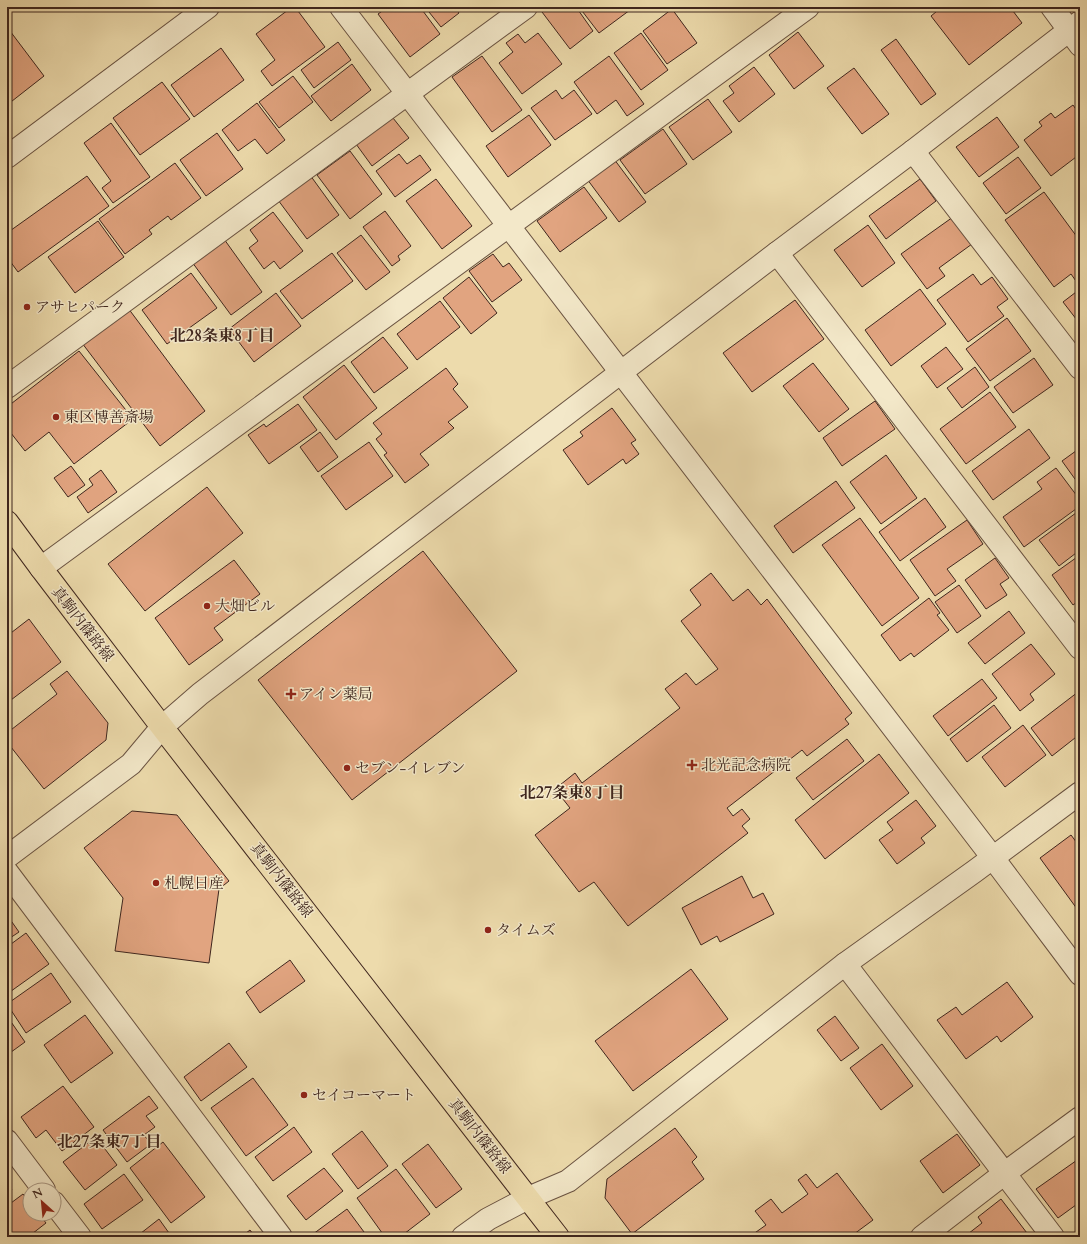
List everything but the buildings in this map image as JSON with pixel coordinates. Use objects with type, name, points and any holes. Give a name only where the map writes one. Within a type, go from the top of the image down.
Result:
[{"type":"main road","name":"真駒内篠路線","points":[[7,522],[162,726],[558,1237]]},
{"type":"street","points":[[7,157],[208,7]]},
{"type":"street","points":[[341,7],[993,858],[1080,974]]},
{"type":"street","points":[[7,387],[526,7]]},
{"type":"street","points":[[41,568],[808,7]]},
{"type":"street","points":[[7,857],[131,764],[162,726],[200,694],[776,253],[1076,32],[1052,7]]},
{"type":"street","points":[[914,151],[1080,368]]},
{"type":"street","points":[[776,253],[1080,648]]},
{"type":"street","points":[[463,1237],[488,1219],[528,1198],[568,1182],[845,964],[993,858],[1080,793]]},
{"type":"street","points":[[7,872],[281,1237]]},
{"type":"street","points":[[845,964],[1053,1237]]},
{"type":"street","points":[[922,1237],[1080,1118]]},
{"type":"street","points":[[7,1141],[38,1182]]},
{"type":"street","points":[[62,1213],[80,1237]]},
{"type":"place","name":"アサヒパーク","points":[[27,307]]},
{"type":"place","name":"東区博善斎場","points":[[56,417]]},
{"type":"place","name":"大畑ビル","points":[[207,606]]},
{"type":"place","name":"アイン薬局","points":[[291,694]]},
{"type":"place","name":"北光記念病院","points":[[692,765]]},
{"type":"place","name":"セブン-イレブン","points":[[347,768]]},
{"type":"place","name":"札幌日産","points":[[156,883]]},
{"type":"place","name":"タイムズ","points":[[488,930]]},
{"type":"place","name":"セイコーマート","points":[[304,1095]]},
{"type":"district","name":"北28条東8丁目","points":[[222,336]]},
{"type":"district","name":"北27条東8丁目","points":[[572,793]]},
{"type":"district","name":"北27条東7丁目","points":[[109,1142]]}]
